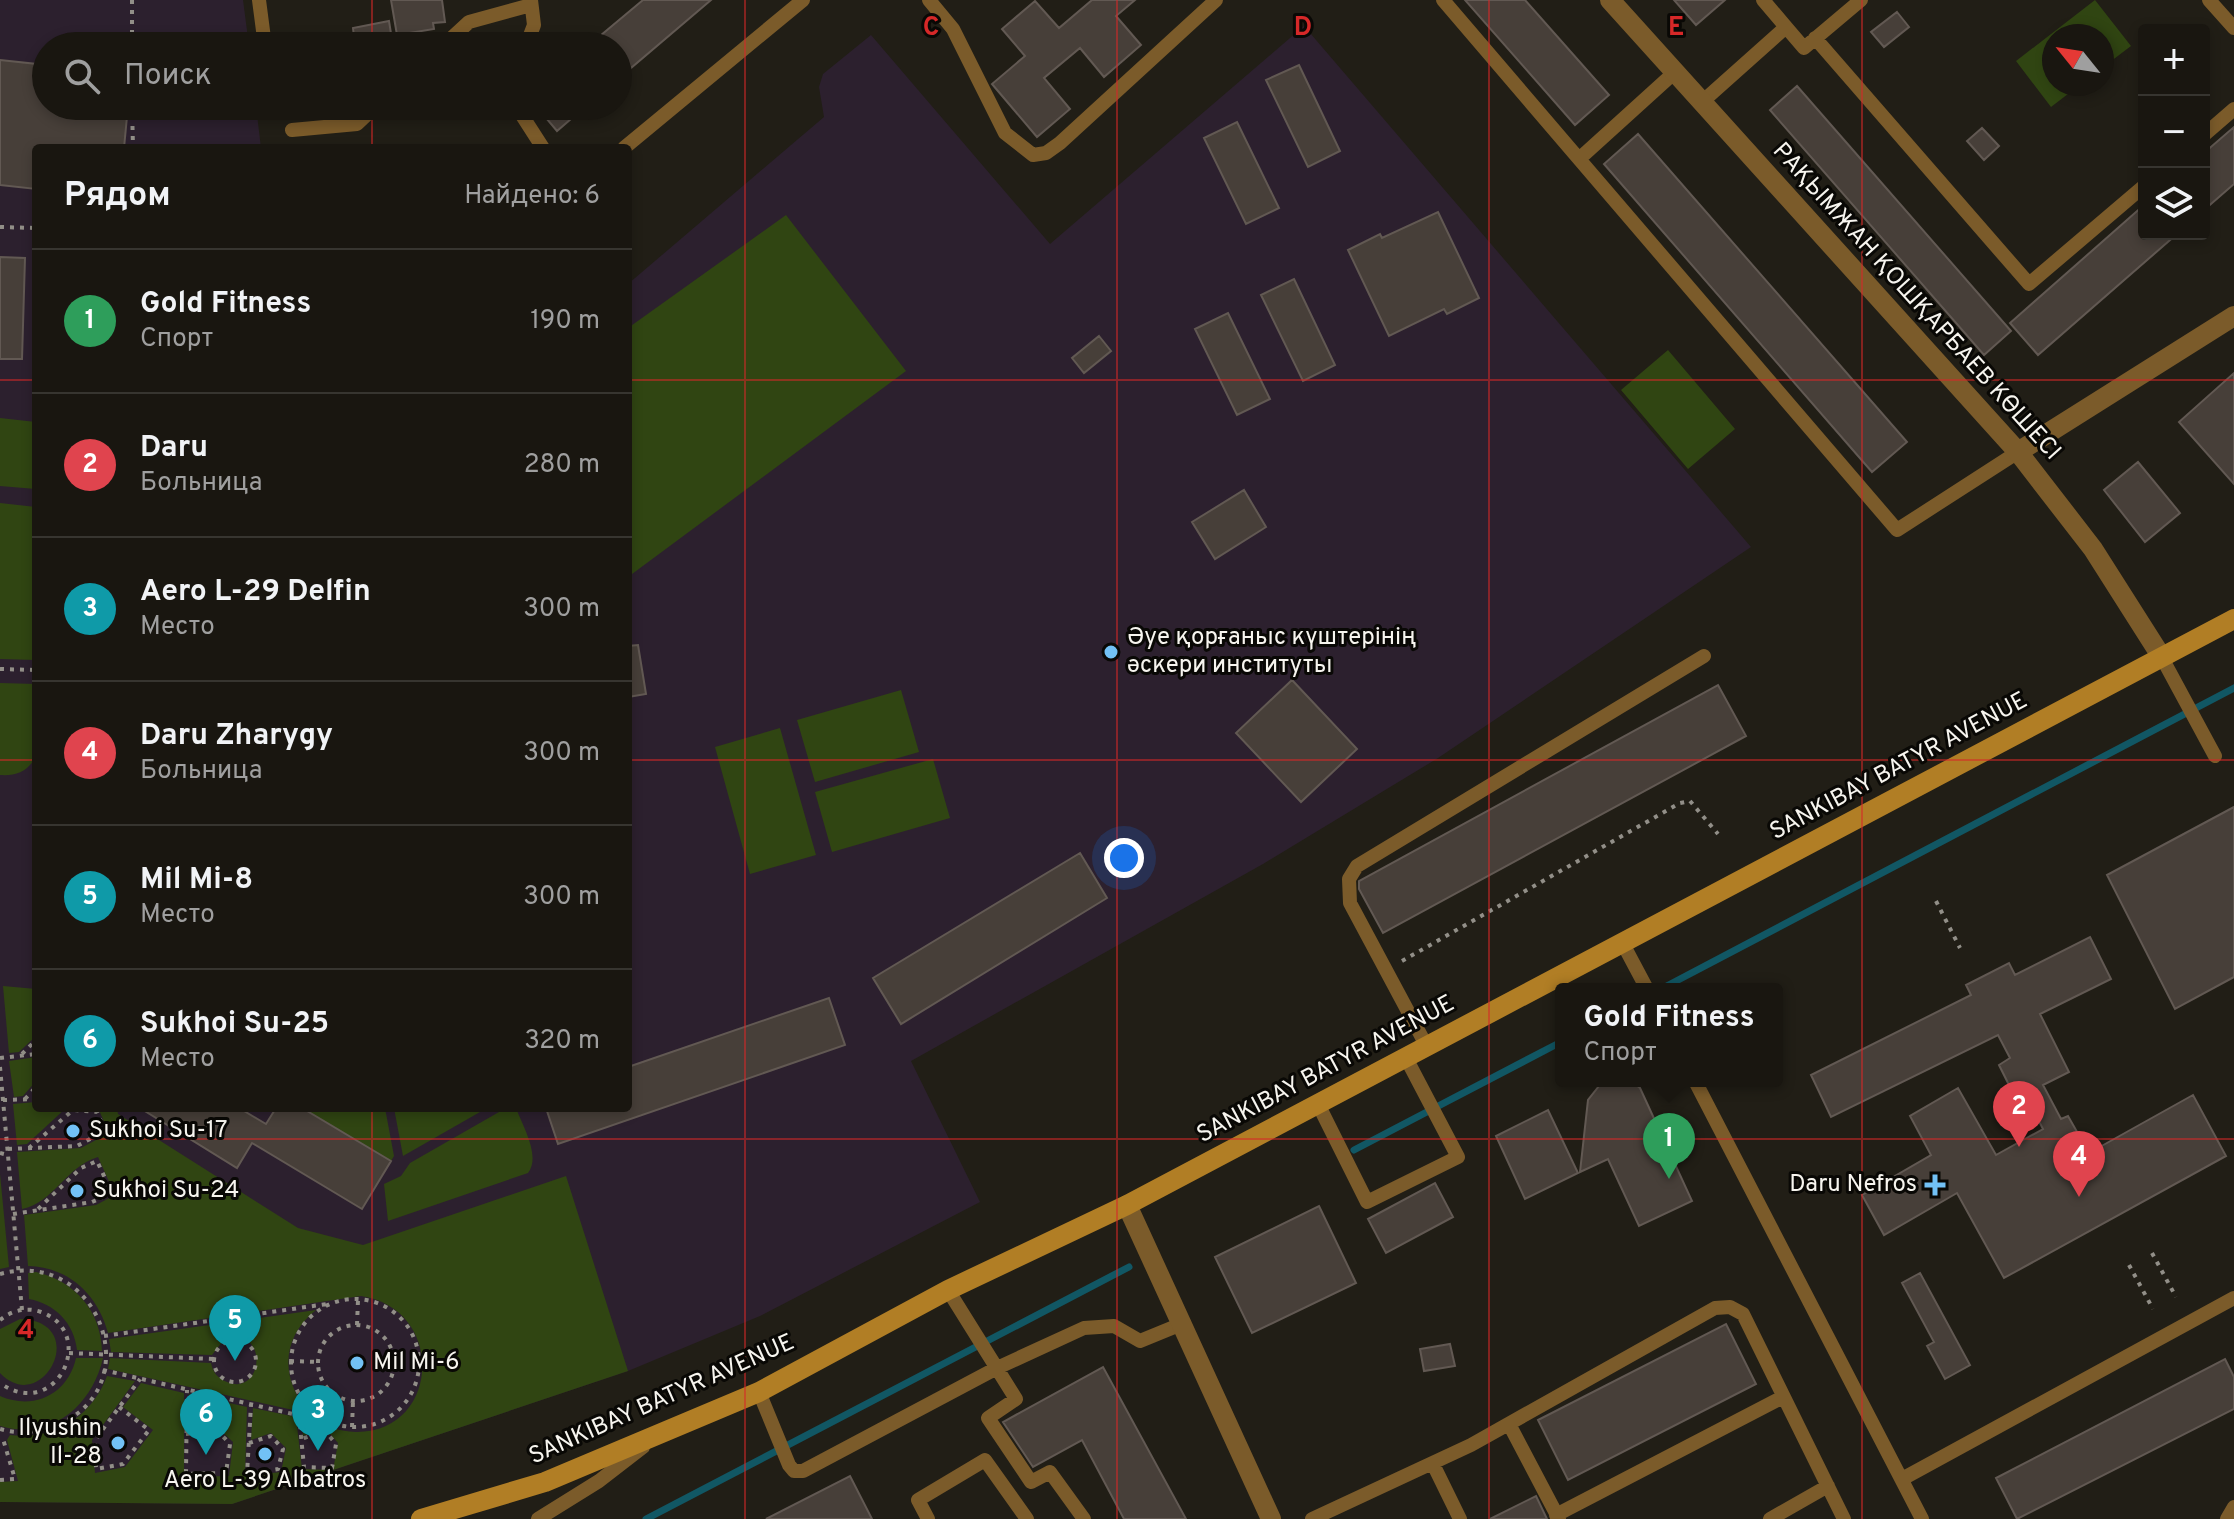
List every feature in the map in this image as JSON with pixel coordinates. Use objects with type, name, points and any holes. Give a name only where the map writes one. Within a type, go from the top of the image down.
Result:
[{"type":"main road","name":"SANKIBAY BATYR AVENUE","points":[[421,1519],[449,1514],[545,1482],[759,1392],[948,1290],[1127,1205],[2234,619]]},
{"type":"street","name":"РАҚЫМЖАН ҚОШҚАРБАЕВ КӨШЕСІ","points":[[1610,0],[2018,452],[2093,549],[2161,656]]},
{"type":"street","points":[[2018,452],[2234,316]]},
{"type":"street","points":[[1127,1205],[1184,1323],[1271,1519]]},
{"type":"lane","points":[[259,0],[263,32]]},
{"type":"lane","points":[[629,144],[803,0]]},
{"type":"lane","points":[[929,0],[953,29],[1005,133],[1033,155],[1046,153],[1060,143],[1216,0]]},
{"type":"lane","points":[[1443,0],[1897,530],[2018,452]]},
{"type":"lane","points":[[1763,0],[1804,48],[1861,0]]},
{"type":"lane","points":[[2209,0],[2234,28]]},
{"type":"lane","points":[[458,32],[469,22],[531,3],[534,25],[531,32]]},
{"type":"lane","points":[[1702,102],[1786,27]]},
{"type":"lane","points":[[1815,38],[2029,284],[2138,191]]},
{"type":"lane","points":[[1579,159],[1675,72]]},
{"type":"lane","points":[[2210,130],[2234,109]]},
{"type":"lane","points":[[292,130],[357,124],[361,120]]},
{"type":"lane","points":[[525,120],[540,144]]},
{"type":"lane","points":[[1426,1045],[1350,903],[1349,879],[1357,866],[1704,656]]},
{"type":"lane","points":[[2161,656],[2215,756]]},
{"type":"lane","points":[[1622,942],[1644,983]]},
{"type":"lane","points":[[1318,1104],[1367,1202],[1458,1157],[1405,1056]]},
{"type":"lane","points":[[1698,1087],[1922,1519]]},
{"type":"lane","points":[[948,1290],[1016,1399],[988,1418],[1031,1482],[1050,1472],[1084,1519]]},
{"type":"lane","points":[[1902,1479],[2234,1298]]},
{"type":"lane","points":[[1312,1519],[1433,1464],[1715,1308],[1730,1307],[1743,1314],[1844,1519]]},
{"type":"lane","points":[[759,1392],[786,1459],[794,1471],[803,1471],[997,1368],[1084,1328],[1114,1326],[1140,1341],[1184,1323]]},
{"type":"lane","points":[[1509,1424],[1558,1517],[1783,1397]]},
{"type":"lane","points":[[538,1519],[599,1481],[659,1434]]},
{"type":"lane","points":[[928,1519],[918,1500],[985,1460],[1027,1519]]},
{"type":"lane","points":[[1433,1464],[1460,1519]]},
{"type":"lane","points":[[1770,1519],[1828,1486]]},
{"type":"lane","points":[[2227,1519],[2234,1507]]},
{"type":"path","points":[[132,0],[132,32]]},
{"type":"path","points":[[132,120],[133,144]]},
{"type":"path","points":[[0,227],[32,228]]},
{"type":"path","points":[[0,669],[32,670]]},
{"type":"path","points":[[1386,970],[1680,803],[1690,801],[1718,834]]},
{"type":"path","points":[[1936,901],[1960,948]]},
{"type":"path","points":[[20,1056],[32,1044]]},
{"type":"path","points":[[0,1058],[32,1054]]},
{"type":"path","points":[[0,1067],[22,1310]]},
{"type":"path","points":[[25,1099],[32,1091]]},
{"type":"path","points":[[2,1096],[32,1099]]},
{"type":"path","points":[[29,1148],[71,1112]]},
{"type":"path","points":[[8,1149],[77,1146],[105,1131],[97,1112]]},
{"type":"path","points":[[0,1153],[8,1155]]},
{"type":"path","points":[[13,1214],[92,1202],[112,1193],[97,1161],[81,1168],[37,1210]]},
{"type":"path","points":[[2152,1253],[2176,1297]]},
{"type":"path","points":[[2129,1265],[2153,1309]]},
{"type":"path","points":[[0,1274],[18,1269],[45,1271],[71,1283],[91,1302],[104,1336],[106,1355],[103,1370],[88,1403],[68,1420],[44,1430],[10,1432],[0,1429]]},
{"type":"path","points":[[103,1370],[352,1427],[385,1421],[403,1407],[415,1388],[420,1366],[418,1346],[409,1328],[395,1313],[378,1303],[358,1299],[104,1336]]},
{"type":"path","points":[[357,1325],[358,1299]]},
{"type":"path","points":[[329,1422],[304,1403],[294,1383],[290,1361],[304,1324],[319,1310],[332,1304]]},
{"type":"path","points":[[0,1319],[22,1310],[47,1314],[59,1323],[69,1353],[60,1376],[39,1391],[14,1391],[0,1383]]},
{"type":"path","points":[[357,1325],[379,1334],[387,1343],[393,1365],[384,1389],[373,1397],[353,1401],[335,1396],[325,1387],[318,1362],[326,1340],[345,1327],[357,1325]]},
{"type":"path","points":[[233,1340],[247,1344],[256,1362],[251,1374],[233,1382],[221,1377],[213,1359],[220,1345],[233,1340]]},
{"type":"path","points":[[69,1353],[213,1359]]},
{"type":"path","points":[[290,1361],[318,1362]]},
{"type":"path","points":[[119,1407],[149,1430],[123,1464],[96,1469],[95,1440],[119,1407],[140,1379]]},
{"type":"path","points":[[186,1434],[218,1431],[230,1444],[226,1473],[186,1474],[186,1434],[187,1390]]},
{"type":"path","points":[[352,1427],[353,1401]]},
{"type":"path","points":[[249,1443],[271,1436],[283,1449],[278,1469],[247,1474],[251,1405]]},
{"type":"path","points":[[299,1415],[301,1439],[304,1467],[332,1468],[336,1444],[325,1431],[301,1439]]},
{"type":"path","points":[[0,1480],[15,1479],[1,1439],[10,1432]]},
{"type":"shaded area","name":"Әуе қорғаныс күштерінің әскери институты","points":[[0,0],[243,0],[247,32],[32,32],[32,120],[258,120],[261,144],[32,144],[32,1112],[632,1112],[632,281],[824,117],[819,87],[823,74],[871,35],[1050,244],[1304,26],[1751,547],[1438,758],[1263,864],[911,1061],[980,1202],[760,1316],[628,1371],[232,1504],[0,1502]]},
{"type":"green space","points":[[2095,0],[2114,24],[2064,24]]},
{"type":"green space","points":[[2114,24],[2131,46],[2114,59]]},
{"type":"green space","points":[[2042,41],[2042,95],[2016,61]]},
{"type":"green space","points":[[2043,96],[2065,96],[2051,107]]},
{"type":"green space","points":[[786,215],[906,371],[632,574],[632,325]]},
{"type":"green space","points":[[1668,350],[1735,429],[1688,469],[1621,390]]},
{"type":"green space","points":[[0,418],[32,422],[32,489],[0,486]]},
{"type":"green space","points":[[0,503],[32,507],[32,660],[0,659]]},
{"type":"green space","points":[[0,683],[32,684],[32,763],[21,772],[0,775]]},
{"type":"green space","points":[[901,690],[919,752],[815,782],[797,720]]},
{"type":"green space","points":[[780,728],[816,855],[750,874],[715,747]]},
{"type":"green space","points":[[933,759],[950,818],[832,852],[815,792]]},
{"type":"green space","points":[[3,986],[32,989],[32,1040],[19,1052],[9,1053]]},
{"type":"green space","points":[[32,1058],[32,1086],[23,1096],[14,1097],[9,1061]]},
{"type":"green space","points":[[32,1102],[32,1112],[62,1112],[27,1144],[17,1145],[13,1104]]},
{"type":"green space","points":[[100,1112],[118,1112],[298,1228],[363,1245],[566,1176],[628,1371],[232,1504],[0,1502],[0,1482],[18,1481],[7,1440],[10,1435],[42,1434],[69,1423],[92,1403],[107,1376],[135,1381],[92,1440],[95,1473],[125,1467],[153,1430],[123,1407],[141,1383],[184,1393],[184,1477],[229,1476],[233,1442],[218,1428],[189,1431],[189,1394],[247,1407],[245,1476],[281,1472],[286,1448],[271,1433],[251,1440],[253,1408],[296,1417],[302,1469],[333,1470],[338,1443],[325,1428],[303,1436],[301,1419],[349,1432],[384,1427],[404,1413],[417,1393],[422,1369],[419,1345],[408,1323],[389,1306],[361,1296],[108,1333],[97,1307],[80,1286],[56,1272],[28,1266],[24,1215],[96,1205],[115,1195],[98,1157],[76,1169],[43,1199],[22,1209],[17,1152],[81,1148],[109,1133]]},
{"type":"green space","points":[[309,1112],[386,1112],[394,1156],[391,1161]]},
{"type":"green space","points":[[395,1112],[480,1112],[403,1156]]},
{"type":"green space","points":[[499,1112],[518,1112],[530,1141],[533,1158],[528,1173],[388,1221],[384,1184],[401,1176],[410,1163]]},
{"type":"green space","points":[[0,1174],[9,1267],[0,1269]]},
{"type":"green space","points":[[36,1272],[63,1283],[83,1300],[97,1323],[102,1351],[77,1350],[72,1331],[62,1316],[47,1305],[29,1299],[28,1273]]},
{"type":"green space","points":[[316,1310],[296,1334],[288,1360],[294,1388],[311,1414],[108,1369],[110,1358],[211,1363],[221,1379],[240,1384],[249,1380],[255,1371],[254,1349],[248,1341],[238,1338],[223,1341],[212,1355],[111,1352],[109,1339]]},
{"type":"green space","points":[[20,1319],[42,1324],[53,1335],[57,1349],[53,1364],[44,1376],[31,1384],[16,1384],[0,1373],[0,1329]]},
{"type":"green space","points":[[76,1358],[103,1358],[98,1375],[79,1405],[52,1424],[19,1429],[0,1426],[0,1396],[25,1401],[48,1396],[66,1381]]},
{"type":"building","points":[[391,0],[442,0],[445,22],[433,23],[434,29],[396,32]]},
{"type":"building","points":[[643,0],[711,0],[632,67],[632,32],[605,32]]},
{"type":"building","points":[[1092,0],[1135,0],[1116,16],[1141,45],[1104,77],[1080,48],[1044,78],[1070,109],[1037,137],[992,84],[1025,56],[1002,29],[1035,1],[1059,28]]},
{"type":"building","points":[[1465,0],[1525,0],[1609,95],[1575,125]]},
{"type":"building","points":[[1674,0],[1725,0],[1696,25]]},
{"type":"building","points":[[1897,12],[1909,27],[1884,47],[1871,32]]},
{"type":"building","points":[[389,21],[391,32],[353,32],[353,28]]},
{"type":"building","points":[[0,60],[32,63],[32,120],[127,120],[124,144],[32,144],[32,189],[0,185]]},
{"type":"building","points":[[1299,65],[1340,151],[1308,167],[1266,80]]},
{"type":"building","points":[[1797,86],[2011,331],[1984,355],[1770,110]]},
{"type":"building","points":[[548,120],[570,120],[557,131]]},
{"type":"building","points":[[1237,122],[1279,208],[1246,224],[1204,138]]},
{"type":"building","points":[[2234,127],[2234,184],[2210,205],[2210,168],[2210,148]]},
{"type":"building","points":[[1982,128],[1999,146],[1984,160],[1967,141]]},
{"type":"building","points":[[1638,134],[1907,442],[1872,472],[1604,164]]},
{"type":"building","points":[[2138,210],[2138,240],[2170,240],[2038,355],[2010,323]]},
{"type":"building","points":[[1438,212],[1479,298],[1447,314],[1444,309],[1389,336],[1348,250]]},
{"type":"building","points":[[0,257],[25,258],[22,359],[0,359]]},
{"type":"building","points":[[1294,279],[1335,365],[1303,381],[1261,295]]},
{"type":"building","points":[[1228,313],[1270,399],[1237,415],[1195,329]]},
{"type":"building","points":[[1099,336],[1111,351],[1084,373],[1072,358]]},
{"type":"building","points":[[2234,373],[2234,484],[2179,422]]},
{"type":"building","points":[[2138,462],[2180,513],[2145,542],[2104,490]]},
{"type":"building","points":[[1244,490],[1266,527],[1215,559],[1192,522]]},
{"type":"building","points":[[638,645],[646,694],[632,696],[632,646]]},
{"type":"building","points":[[1292,680],[1357,749],[1301,802],[1236,733]]},
{"type":"building","points":[[1718,685],[1746,736],[1383,933],[1359,889],[1359,881]]},
{"type":"building","points":[[2234,807],[2234,977],[2175,1009],[2107,875]]},
{"type":"building","points":[[1080,853],[1107,898],[901,1024],[873,978]]},
{"type":"building","points":[[2090,937],[2111,979],[2040,1014],[2069,1072],[2043,1085],[2061,1119],[2068,1116],[2089,1153],[2193,1095],[2226,1156],[2004,1278],[1957,1193],[1884,1235],[1862,1195],[1931,1155],[1910,1116],[1958,1088],[1996,1155],[2043,1129],[2025,1094],[2016,1099],[1999,1065],[2010,1058],[1998,1035],[1831,1117],[1811,1075],[1971,995],[1966,985],[2009,963],[2015,975]]},
{"type":"building","points":[[829,998],[845,1045],[558,1144],[547,1112],[632,1112],[632,1066]]},
{"type":"building","points":[[1598,1087],[1640,1088],[1692,1201],[1639,1226],[1608,1159],[1580,1172],[1588,1100]]},
{"type":"building","points":[[1548,1110],[1578,1173],[1525,1199],[1496,1136]]},
{"type":"building","points":[[146,1112],[246,1112],[266,1124],[274,1112],[309,1112],[391,1161],[362,1209],[252,1143],[237,1168]]},
{"type":"building","points":[[1435,1183],[1453,1217],[1386,1253],[1368,1219]]},
{"type":"building","points":[[1319,1206],[1356,1283],[1252,1333],[1215,1257]]},
{"type":"building","points":[[1920,1273],[1970,1365],[1945,1379],[1927,1346],[1934,1342],[1902,1283]]},
{"type":"building","points":[[1726,1324],[1756,1384],[1568,1480],[1538,1420]]},
{"type":"building","points":[[1450,1344],[1455,1366],[1424,1371],[1420,1349]]},
{"type":"building","points":[[2225,1359],[2234,1377],[2234,1409],[2017,1519],[1996,1478]]},
{"type":"building","points":[[1103,1367],[1186,1519],[1124,1519],[1082,1440],[1033,1467],[1003,1422]]},
{"type":"building","points":[[850,1476],[872,1519],[766,1519]]},
{"type":"building","points":[[1536,1496],[1547,1519],[1490,1519]]},
{"type":"waterway","points":[[1672,983],[2234,688]]},
{"type":"waterway","points":[[1354,1150],[1555,1045]]},
{"type":"waterway","points":[[646,1519],[1129,1267]]},
{"type":"place","name":"Әуе қорғаныс күштерінің әскери институты","points":[[1111,652]]},
{"type":"place","name":"Sukhoi Su-17","points":[[73,1131]]},
{"type":"place","name":"Daru","points":[[2019,1147]]},
{"type":"place","name":"Gold Fitness","points":[[1669,1179]]},
{"type":"place","name":"Daru Nefros","points":[[1935,1185]]},
{"type":"place","name":"Sukhoi Su-24","points":[[77,1191]]},
{"type":"place","name":"Daru Zharygy","points":[[2079,1197]]},
{"type":"place","name":"Mil Mi-8","points":[[235,1361]]},
{"type":"place","name":"Mil Mi-6","points":[[357,1363]]},
{"type":"place","name":"Ilyushin Il-28","points":[[118,1443]]},
{"type":"place","name":"Aero L-29 Delfin","points":[[318,1451]]},
{"type":"place","name":"Aero L-39 Albatros","points":[[265,1454]]},
{"type":"place","name":"Sukhoi Su-25","points":[[206,1455]]}]
